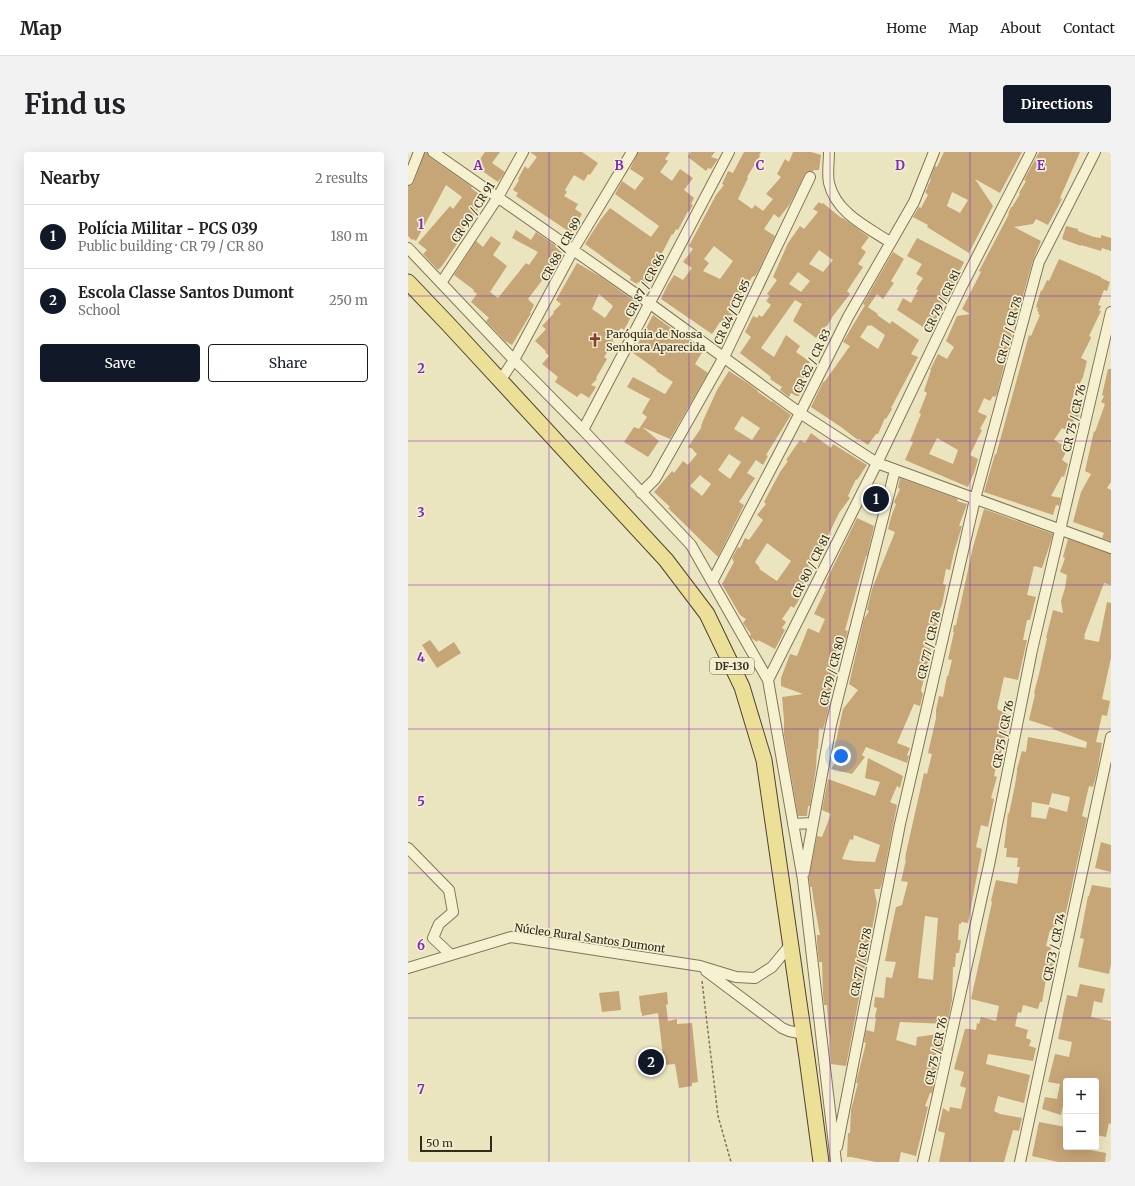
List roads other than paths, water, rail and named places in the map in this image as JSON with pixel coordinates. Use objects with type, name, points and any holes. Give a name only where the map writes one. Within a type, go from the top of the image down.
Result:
[{"type":"main road","name":"DF-130","points":[[408,282],[666,560],[707,614],[742,687],[764,760],[804,1034],[820,1162]]},
{"type":"street","points":[[408,180],[419,152]]},
{"type":"street","points":[[433,152],[649,303],[800,412],[877,463],[1111,548]]},
{"type":"street","name":"CR 90 / CR 91","points":[[441,283],[498,197],[524,152]]},
{"type":"street","name":"CR 88 / CR 89","points":[[500,381],[514,360],[573,250],[632,152]]},
{"type":"street","name":"CR 87 / CR 86","points":[[583,430],[729,152]]},
{"type":"street","points":[[829,152],[829,182],[833,197],[854,219],[890,242]]},
{"type":"street","name":"CR 82 / CR 83","points":[[712,582],[848,316],[914,202],[934,152]]},
{"type":"street","name":"CR 79 / CR 81","points":[[877,463],[961,288],[1031,152]]},
{"type":"street","name":"CR 77 / CR 78","points":[[835,1160],[900,824],[975,499],[1039,262],[1095,152]]},
{"type":"street","name":"CR 84 / CR 85","points":[[641,493],[655,479],[724,357],[810,176]]},
{"type":"street","points":[[408,248],[691,545],[768,680],[803,880],[835,1160]]},
{"type":"street","name":"CR 75 / CR 76","points":[[924,1162],[989,865],[1032,650],[1111,312]]},
{"type":"street","name":"CR 80 / CR 81","points":[[768,680],[877,463]]},
{"type":"street","name":"CR 79 / CR 80","points":[[803,880],[831,725],[895,470]]},
{"type":"street","name":"CR 73 / CR 74","points":[[1020,1162],[1111,737]]},
{"type":"street","points":[[793,824],[813,823]]},
{"type":"street","points":[[408,848],[449,890],[453,912],[439,924],[433,938],[451,955]]},
{"type":"street","name":"Núcleo Rural Santos Dumont","points":[[408,968],[511,937],[700,966],[736,977],[755,978],[772,967],[791,944]]},
{"type":"street","name":"Núcleo Rural Santos Dumont","points":[[700,966],[782,1028],[804,1034]]},
{"type":"place","name":"Paróquia de Nossa Senhora Aparecida","points":[[595,340]]},
{"type":"place","name":"Polícia Militar - PCS 039","points":[[876,499]]},
{"type":"place","name":"Escola Classe Santos Dumont","points":[[651,1062]]}]
